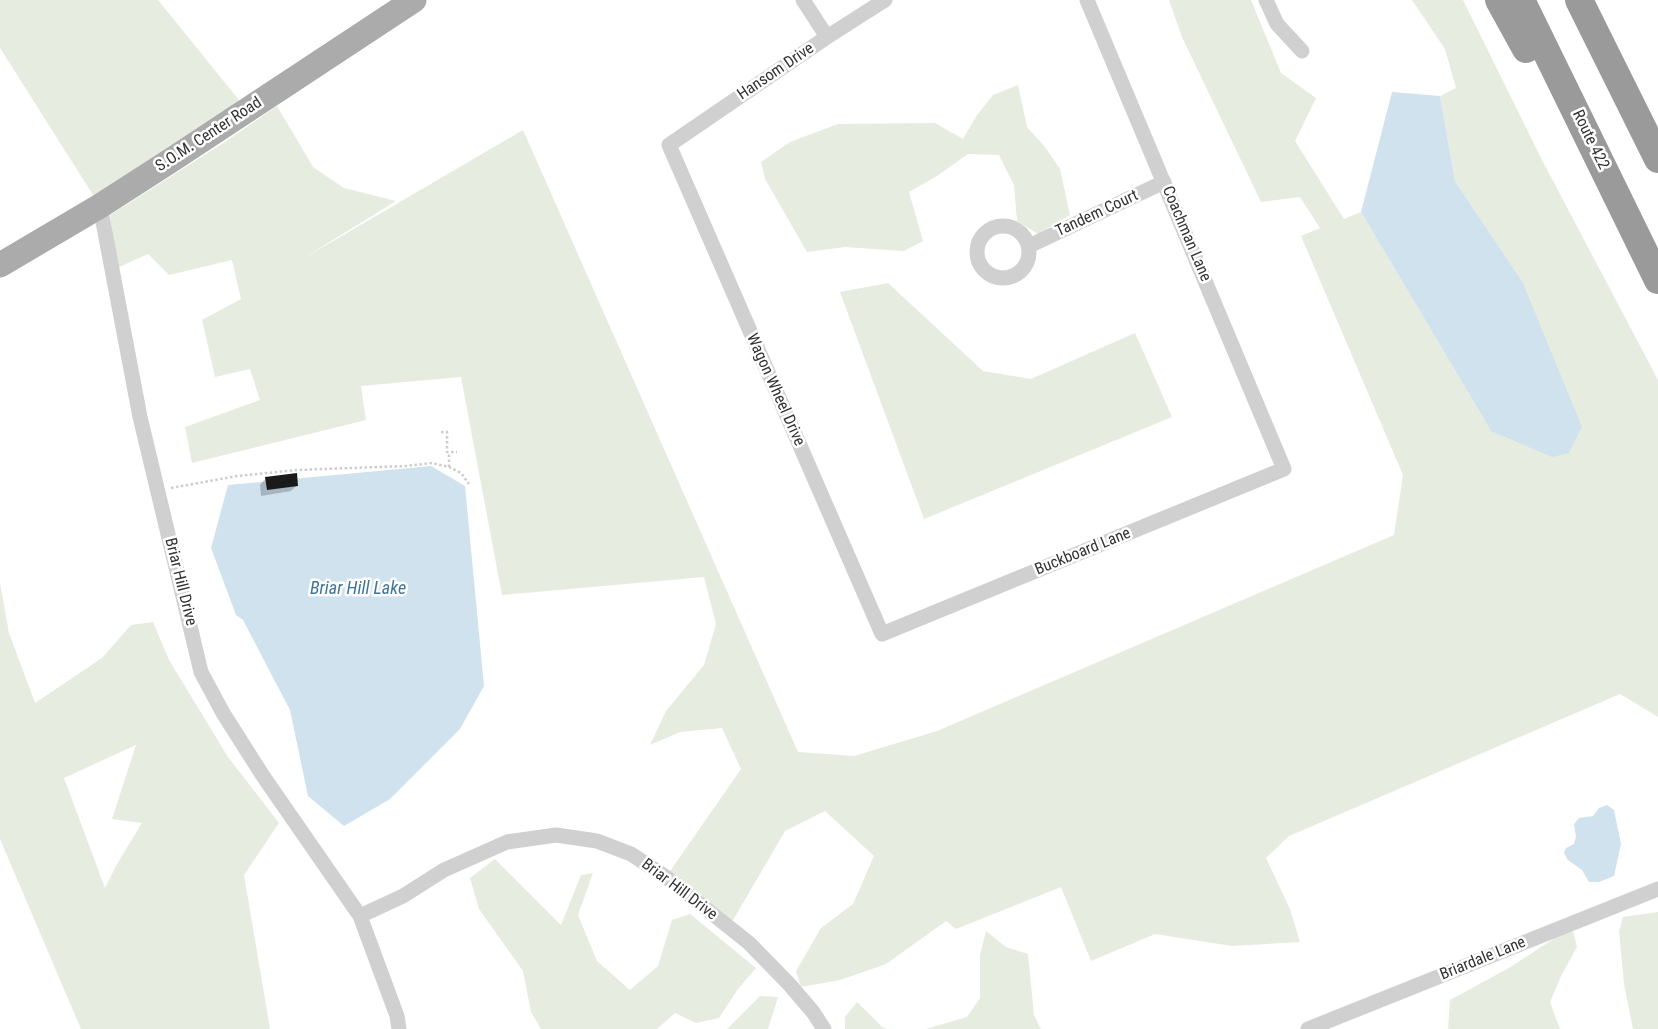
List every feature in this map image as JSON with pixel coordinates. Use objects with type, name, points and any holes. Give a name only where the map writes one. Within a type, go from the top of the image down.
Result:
[{"type":"highway","points":[[1498,0],[1655,274]]},
{"type":"highway","name":"Route 422","points":[[1521,0],[1655,274]]},
{"type":"highway","points":[[1579,0],[1658,159]]},
{"type":"highway","points":[[1597,0],[1645,132]]},
{"type":"main road","name":"S.O.M. Center Road","points":[[0,265],[100,206],[414,0]]},
{"type":"street","points":[[803,0],[827,37]]},
{"type":"street","name":"Hansom Drive","points":[[669,145],[827,37],[885,0]]},
{"type":"street","name":"Coachman Lane","points":[[1086,0],[1284,469]]},
{"type":"street","points":[[1266,0],[1277,24],[1302,51]]},
{"type":"street","name":"Wagon Wheel Drive","points":[[669,145],[882,634]]},
{"type":"street","name":"Tandem Court","points":[[1029,246],[1164,182]]},
{"type":"street","name":"Briar Hill Drive","points":[[100,206],[140,417],[201,672],[223,713],[263,776],[360,916],[397,1016],[399,1029]]},
{"type":"street","name":"Buckboard Lane","points":[[882,634],[1284,469]]},
{"type":"street","name":"Briar Hill Drive","points":[[360,916],[403,896],[444,870],[507,842],[556,835],[597,841],[631,854],[666,877],[749,943],[789,984],[813,1012],[824,1029]]},
{"type":"street","name":"Briardale Lane","points":[[1308,1029],[1658,889]]},
{"type":"path","points":[[441,432],[447,432],[449,467]]},
{"type":"path","points":[[449,452],[457,452]]},
{"type":"path","points":[[158,491],[237,476],[296,470],[406,466],[432,463],[449,467],[461,473],[469,484]]},
{"type":"shaded area","points":[[0,0],[158,0],[247,110],[100,206],[0,48]]},
{"type":"shaded area","points":[[1169,0],[1251,0],[1281,73],[1316,98],[1295,141],[1344,219],[1361,212],[1491,431],[1522,281],[1455,181],[1440,96],[1456,88],[1445,49],[1412,0],[1463,0],[1542,160],[1658,380],[1658,717],[1620,694],[1289,836],[1266,858],[1290,909],[1300,942],[1232,946],[1155,934],[1091,961],[1061,887],[956,929],[946,921],[886,964],[840,980],[801,987],[796,971],[821,928],[853,904],[874,856],[825,811],[785,831],[729,927],[666,877],[741,769],[722,728],[680,732],[650,745],[666,711],[704,665],[716,624],[704,577],[502,595],[461,377],[361,386],[366,420],[192,463],[185,427],[260,400],[250,369],[215,377],[202,320],[241,299],[232,260],[169,275],[148,254],[117,268],[110,215],[225,142],[277,106],[313,167],[344,188],[396,201],[299,261],[523,130],[798,752],[854,756],[937,731],[1394,535],[1403,475],[1301,236],[1320,228],[1300,197],[1261,202],[1182,37]]},
{"type":"shaded area","points":[[1018,85],[1027,127],[1045,147],[1060,169],[1070,215],[1038,234],[1017,221],[1014,185],[999,155],[968,154],[937,176],[909,192],[923,241],[904,251],[845,247],[807,252],[765,179],[761,162],[790,142],[838,124],[935,123],[963,139],[977,115],[993,95]]},
{"type":"shaded area","points":[[888,283],[983,371],[1031,379],[1135,333],[1172,417],[924,519],[840,292]]},
{"type":"shaded area","points":[[0,583],[9,633],[35,703],[102,658],[131,625],[153,622],[169,660],[228,757],[279,823],[244,875],[270,1029],[81,1029],[0,839]],"holes":[[[136,745],[112,819],[142,823],[105,888],[64,778]]]},
{"type":"shaded area","points":[[495,859],[561,925],[581,875],[593,873],[578,915],[597,961],[630,990],[658,966],[672,920],[690,914],[756,968],[738,989],[719,1018],[696,1023],[675,1013],[657,1029],[541,1029],[531,1012],[523,971],[479,909],[470,878]]},
{"type":"shaded area","points":[[1658,912],[1658,1029],[1633,1029],[1624,984],[1619,931],[1623,917]]},
{"type":"shaded area","points":[[1572,927],[1577,947],[1561,976],[1550,1002],[1560,1029],[1448,1029],[1450,1000],[1509,968]]},
{"type":"shaded area","points":[[986,931],[1006,947],[1028,954],[1034,1015],[1041,1029],[926,1029],[967,1017],[980,998],[980,955]]},
{"type":"shaded area","points":[[760,996],[778,997],[768,1029],[727,1029]]},
{"type":"shaded area","points":[[857,1002],[882,1027],[887,1029],[845,1029],[845,1017]]},
{"type":"water","points":[[1392,92],[1440,96],[1455,181],[1522,281],[1582,427],[1569,453],[1552,457],[1491,431],[1361,212]]},
{"type":"water","name":"Briar Hill Lake","points":[[431,466],[465,486],[484,686],[460,729],[390,799],[344,826],[308,796],[290,710],[243,620],[236,615],[211,548],[228,485]]},
{"type":"water","points":[[1607,805],[1614,810],[1621,844],[1614,876],[1599,882],[1589,882],[1582,870],[1568,860],[1564,853],[1566,848],[1574,844],[1576,837],[1574,824],[1579,818],[1593,816],[1599,808]]},
{"type":"building","points":[[297,473],[298,486],[267,490],[265,477]]}]
